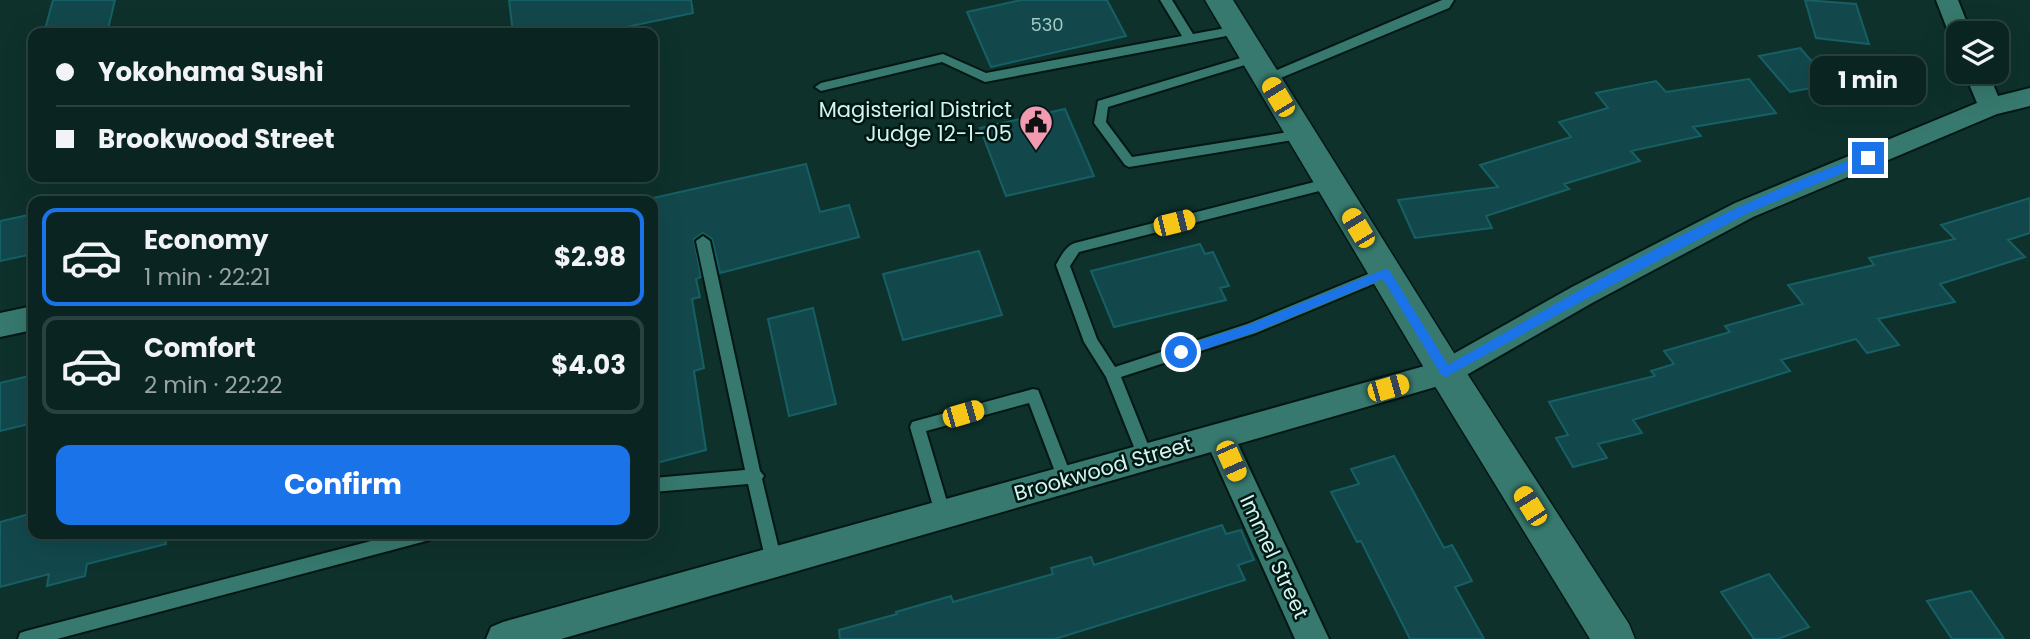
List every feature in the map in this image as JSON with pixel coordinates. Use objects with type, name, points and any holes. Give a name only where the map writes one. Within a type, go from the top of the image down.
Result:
[{"type":"street","points":[[1219,0],[1446,372],[1614,639]]},
{"type":"street","points":[[1947,0],[1955,21]]},
{"type":"street","points":[[1981,84],[1991,107]]},
{"type":"street","name":"Brookwood Street","points":[[503,639],[1446,372],[1582,295],[1744,210],[1991,107],[2030,97]]},
{"type":"street","points":[[0,326],[28,319]]},
{"type":"street","name":"Immel Street","points":[[1219,436],[1312,639]]},
{"type":"lane","points":[[1166,0],[1190,39]]},
{"type":"lane","points":[[1301,135],[1129,162],[1100,123],[1102,104],[1253,56],[1446,5],[1448,0]]},
{"type":"lane","points":[[821,87],[943,58],[985,78],[1190,39],[1253,56]]},
{"type":"lane","points":[[1145,457],[1112,374],[1091,342],[1063,265],[1075,248],[1331,183]]},
{"type":"lane","points":[[703,241],[728,364],[774,562]]},
{"type":"lane","points":[[1112,374],[1251,329],[1385,273]]},
{"type":"lane","points":[[943,515],[917,427],[1033,395],[1065,480]]},
{"type":"lane","points":[[658,485],[756,476]]},
{"type":"lane","points":[[26,639],[407,539]]},
{"type":"building","points":[[53,0],[115,0],[108,28],[45,28]]},
{"type":"building","points":[[509,0],[691,0],[693,13],[622,28],[512,28]]},
{"type":"building","points":[[1021,0],[1107,0],[1126,36],[991,67],[967,12]]},
{"type":"building","points":[[1805,0],[1856,4],[1869,44],[1816,38]]},
{"type":"building","points":[[1800,48],[1832,84],[1790,92],[1759,56]]},
{"type":"building","points":[[1749,79],[1776,113],[1693,127],[1701,136],[1631,151],[1640,161],[1564,184],[1569,189],[1486,216],[1492,228],[1415,238],[1398,200],[1498,187],[1480,165],[1571,137],[1559,122],[1608,108],[1596,93],[1656,81],[1666,92]]},
{"type":"building","name":"Magisterial District Judge 12-1-05","points":[[1065,109],[1094,176],[1006,196],[980,128]]},
{"type":"building","points":[[806,164],[820,212],[849,205],[859,237],[720,273],[712,239],[703,233],[694,239],[701,277],[696,279],[700,297],[692,299],[704,368],[694,371],[706,450],[658,463],[658,197]]},
{"type":"building","points":[[2030,198],[2030,233],[2008,240],[2025,257],[1940,284],[1955,302],[1878,319],[1899,345],[1867,353],[1856,339],[1781,360],[1790,371],[1633,420],[1642,433],[1598,444],[1607,458],[1573,467],[1556,438],[1568,435],[1549,402],[1655,376],[1651,371],[1674,364],[1664,351],[1730,332],[1725,326],[1803,304],[1788,285],[1874,265],[1869,258],[1955,239],[1941,225]]},
{"type":"building","points":[[28,215],[28,255],[0,261],[0,221]]},
{"type":"building","points":[[1200,244],[1205,254],[1213,252],[1229,286],[1220,288],[1226,300],[1114,327],[1091,271]]},
{"type":"building","points":[[979,251],[1002,315],[903,340],[883,274]]},
{"type":"building","points":[[813,308],[836,404],[789,416],[768,319]]},
{"type":"building","points":[[28,376],[28,424],[0,431],[0,383]]},
{"type":"building","points":[[1394,456],[1444,548],[1452,545],[1472,581],[1455,587],[1484,639],[1410,639],[1361,541],[1357,542],[1331,492],[1359,484],[1351,469]]},
{"type":"building","points":[[28,514],[28,539],[165,539],[166,544],[87,564],[85,576],[47,586],[49,574],[0,587],[0,522]]},
{"type":"building","points":[[1222,525],[1226,534],[1241,530],[1254,560],[1238,565],[1245,580],[1055,639],[840,639],[839,630],[897,614],[896,612],[951,596],[953,602],[1053,574],[1051,568],[1091,557],[1094,565]]},
{"type":"building","points":[[1769,574],[1809,627],[1778,639],[1754,639],[1721,592]]},
{"type":"building","points":[[1971,591],[2004,639],[1952,639],[1927,601]]},
{"type":"place","name":"Magisterial District Judge 12-1-05","points":[[1036,152]]},
{"type":"route","points":[[1181,352],[1251,329],[1385,273],[1446,372],[1582,295],[1744,210],[1868,158]]}]
